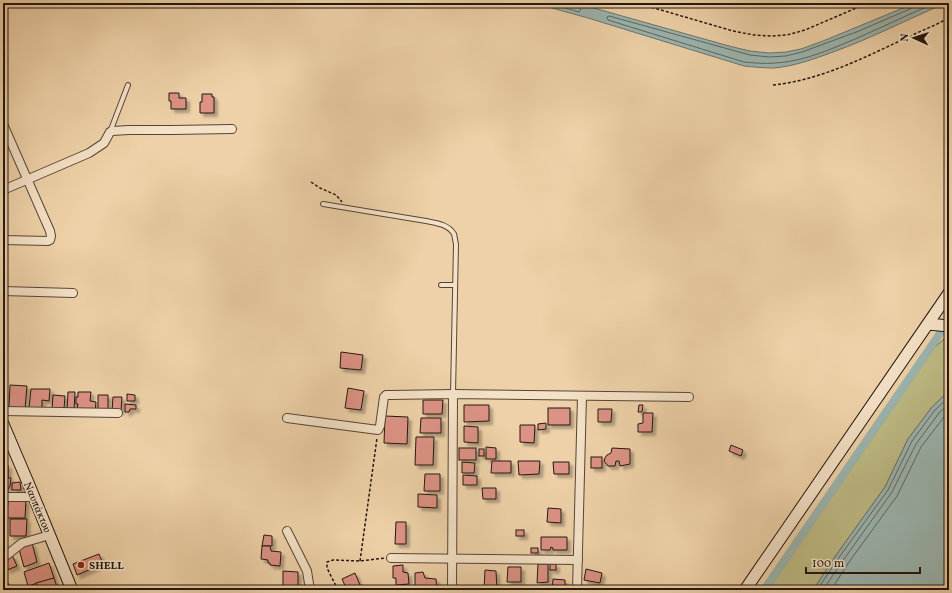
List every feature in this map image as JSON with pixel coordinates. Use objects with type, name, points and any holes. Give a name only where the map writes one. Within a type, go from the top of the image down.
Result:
[{"type":"street","points":[[3,124],[50,231],[51,238],[50,241],[3,240]]},
{"type":"street","points":[[3,190],[93,151],[104,143],[110,132],[119,130],[232,129]]},
{"type":"street","points":[[3,291],[73,293]]},
{"type":"street","points":[[746,590],[949,293]]},
{"type":"street","points":[[928,324],[949,326]]},
{"type":"street","points":[[452,590],[453,394]]},
{"type":"street","points":[[288,418],[378,430],[380,426],[383,399],[386,395],[453,394],[689,397]]},
{"type":"street","points":[[577,590],[582,396]]},
{"type":"street","points":[[3,411],[118,413]]},
{"type":"street","name":"Ναυπάκτου","points":[[3,424],[72,590]]},
{"type":"street","points":[[3,497],[34,497]]},
{"type":"street","points":[[287,531],[307,571],[310,590]]},
{"type":"street","points":[[3,558],[22,543],[50,535]]},
{"type":"street","points":[[391,558],[578,560]]},
{"type":"lane","points":[[110,132],[128,85]]},
{"type":"lane","points":[[323,204],[426,221],[443,225],[450,229],[454,234],[456,244],[453,394]]},
{"type":"lane","points":[[441,285],[455,285]]},
{"type":"path","points":[[637,3],[733,31],[754,35],[771,36],[805,30],[868,3]]},
{"type":"path","points":[[773,85],[786,84],[810,78],[837,69],[949,18]]},
{"type":"path","points":[[312,182],[320,188],[336,195],[346,208]]},
{"type":"path","points":[[360,561],[378,430]]},
{"type":"path","points":[[338,590],[327,568],[327,562],[333,560],[360,561],[391,558]]},
{"type":"shaded area","points":[[949,329],[949,391],[932,407],[908,439],[885,487],[813,590],[768,590],[934,348],[947,336]]},
{"type":"water","points":[[534,3],[576,3],[729,46],[750,51],[769,53],[801,49],[915,3],[946,3],[876,35],[819,57],[789,66],[763,68],[744,66]]},
{"type":"water","points":[[949,391],[949,590],[813,590],[885,487],[908,439],[932,407]]},
{"type":"building","points":[[169,93],[179,93],[179,98],[186,98],[186,109],[171,109]]},
{"type":"building","points":[[202,94],[212,94],[212,97],[214,97],[214,113],[200,113]]},
{"type":"building","points":[[341,352],[363,355],[361,370],[340,368]]},
{"type":"building","points":[[10,385],[27,386],[25,409],[9,407]]},
{"type":"building","points":[[348,388],[364,391],[361,410],[345,408]]},
{"type":"building","points":[[31,389],[50,389],[49,401],[42,400],[42,411],[29,408]]},
{"type":"building","points":[[68,392],[75,392],[74,410],[67,409]]},
{"type":"building","points":[[78,392],[91,392],[90,401],[96,402],[95,412],[77,409],[78,404],[76,404],[76,397],[78,397]]},
{"type":"building","points":[[127,394],[135,395],[135,401],[127,401]]},
{"type":"building","points":[[53,395],[65,396],[64,409],[52,409]]},
{"type":"building","points":[[98,395],[108,395],[108,411],[98,412]]},
{"type":"building","points":[[113,397],[122,397],[121,411],[112,411]]},
{"type":"building","points":[[423,400],[443,400],[442,414],[423,414]]},
{"type":"building","points":[[125,404],[136,405],[136,409],[130,409],[129,412],[125,412]]},
{"type":"building","points":[[464,405],[489,405],[489,421],[464,422]]},
{"type":"building","points":[[639,405],[643,405],[642,412],[638,412]]},
{"type":"building","points":[[548,408],[570,408],[570,425],[548,425]]},
{"type":"building","points":[[598,409],[612,409],[611,422],[598,422]]},
{"type":"building","points":[[643,413],[653,413],[652,432],[638,432],[638,424],[643,423]]},
{"type":"building","points":[[385,416],[408,417],[407,444],[384,443]]},
{"type":"building","points":[[421,418],[441,418],[441,433],[420,433]]},
{"type":"building","points":[[546,423],[546,429],[538,430],[538,424]]},
{"type":"building","points":[[520,425],[535,425],[534,443],[520,442]]},
{"type":"building","points":[[464,426],[478,427],[478,443],[464,442]]},
{"type":"building","points":[[416,437],[434,437],[433,465],[415,465]]},
{"type":"building","points":[[731,445],[743,450],[741,456],[729,451]]},
{"type":"building","points":[[486,447],[496,448],[496,459],[486,459]]},
{"type":"building","points":[[459,448],[476,448],[476,460],[459,460]]},
{"type":"building","points":[[612,448],[630,449],[630,464],[620,466],[619,461],[616,461],[615,466],[608,466],[604,461],[607,455],[611,453]]},
{"type":"building","points":[[479,449],[484,449],[484,456],[479,456]]},
{"type":"building","points":[[591,457],[602,457],[602,468],[591,468]]},
{"type":"building","points":[[492,461],[511,461],[511,473],[491,473]]},
{"type":"building","points":[[518,461],[540,461],[539,474],[519,475]]},
{"type":"building","points":[[462,462],[475,463],[474,473],[462,473]]},
{"type":"building","points":[[553,462],[569,462],[569,474],[554,474]]},
{"type":"building","points":[[3,465],[8,465],[8,478],[3,477]]},
{"type":"building","points":[[425,474],[440,474],[440,491],[424,491]]},
{"type":"building","points":[[463,475],[477,476],[477,485],[463,485]]},
{"type":"building","points":[[3,477],[11,478],[8,489],[3,489]]},
{"type":"building","points":[[20,482],[21,490],[12,490],[12,483]]},
{"type":"building","points":[[482,488],[496,488],[496,499],[483,499]]},
{"type":"building","points":[[418,494],[437,495],[437,508],[418,507]]},
{"type":"building","points":[[8,499],[26,500],[25,518],[7,518]]},
{"type":"building","points":[[548,508],[561,509],[561,523],[547,522]]},
{"type":"building","points":[[10,519],[27,519],[26,536],[10,536]]},
{"type":"building","points":[[396,522],[406,522],[406,544],[395,544]]},
{"type":"building","points":[[516,530],[524,530],[524,536],[516,536]]},
{"type":"building","points":[[264,535],[272,536],[272,546],[262,546]]},
{"type":"building","points":[[541,537],[567,537],[567,550],[553,550],[551,547],[550,550],[541,550]]},
{"type":"building","points":[[32,543],[37,562],[24,567],[19,549]]},
{"type":"building","points":[[262,546],[270,546],[271,551],[281,552],[280,566],[270,565],[268,560],[261,559]]},
{"type":"building","points":[[531,548],[538,548],[538,553],[531,553]]},
{"type":"building","points":[[99,554],[103,564],[77,575],[73,564]]},
{"type":"building","points":[[12,555],[17,566],[7,570],[4,561]]},
{"type":"building","points":[[49,563],[54,578],[28,586],[24,572]]},
{"type":"building","points":[[538,564],[548,564],[548,582],[537,583]]},
{"type":"building","points":[[550,564],[556,564],[556,570],[550,570]]},
{"type":"building","points":[[403,565],[403,572],[408,573],[409,584],[396,585],[396,578],[393,578],[393,566]]},
{"type":"building","points":[[508,567],[521,567],[521,582],[507,582]]},
{"type":"building","points":[[586,569],[602,573],[600,583],[584,580]]},
{"type":"building","points":[[485,570],[496,571],[497,590],[484,590]]},
{"type":"building","points":[[283,571],[298,572],[298,586],[283,586]]},
{"type":"building","points":[[423,572],[425,578],[436,579],[437,590],[419,590],[419,587],[415,586],[415,573]]},
{"type":"building","points":[[355,573],[362,590],[347,590],[342,579]]},
{"type":"building","points":[[54,578],[58,590],[38,590],[36,583]]},
{"type":"building","points":[[553,579],[565,580],[565,590],[552,590]]},
{"type":"building","points":[[8,583],[11,590],[4,590],[3,585]]},
{"type":"building","points":[[537,586],[543,586],[544,590],[537,590]]},
{"type":"waterway","points":[[764,590],[941,332]]},
{"type":"place","name":"SHELL","points":[[81,565]]}]
